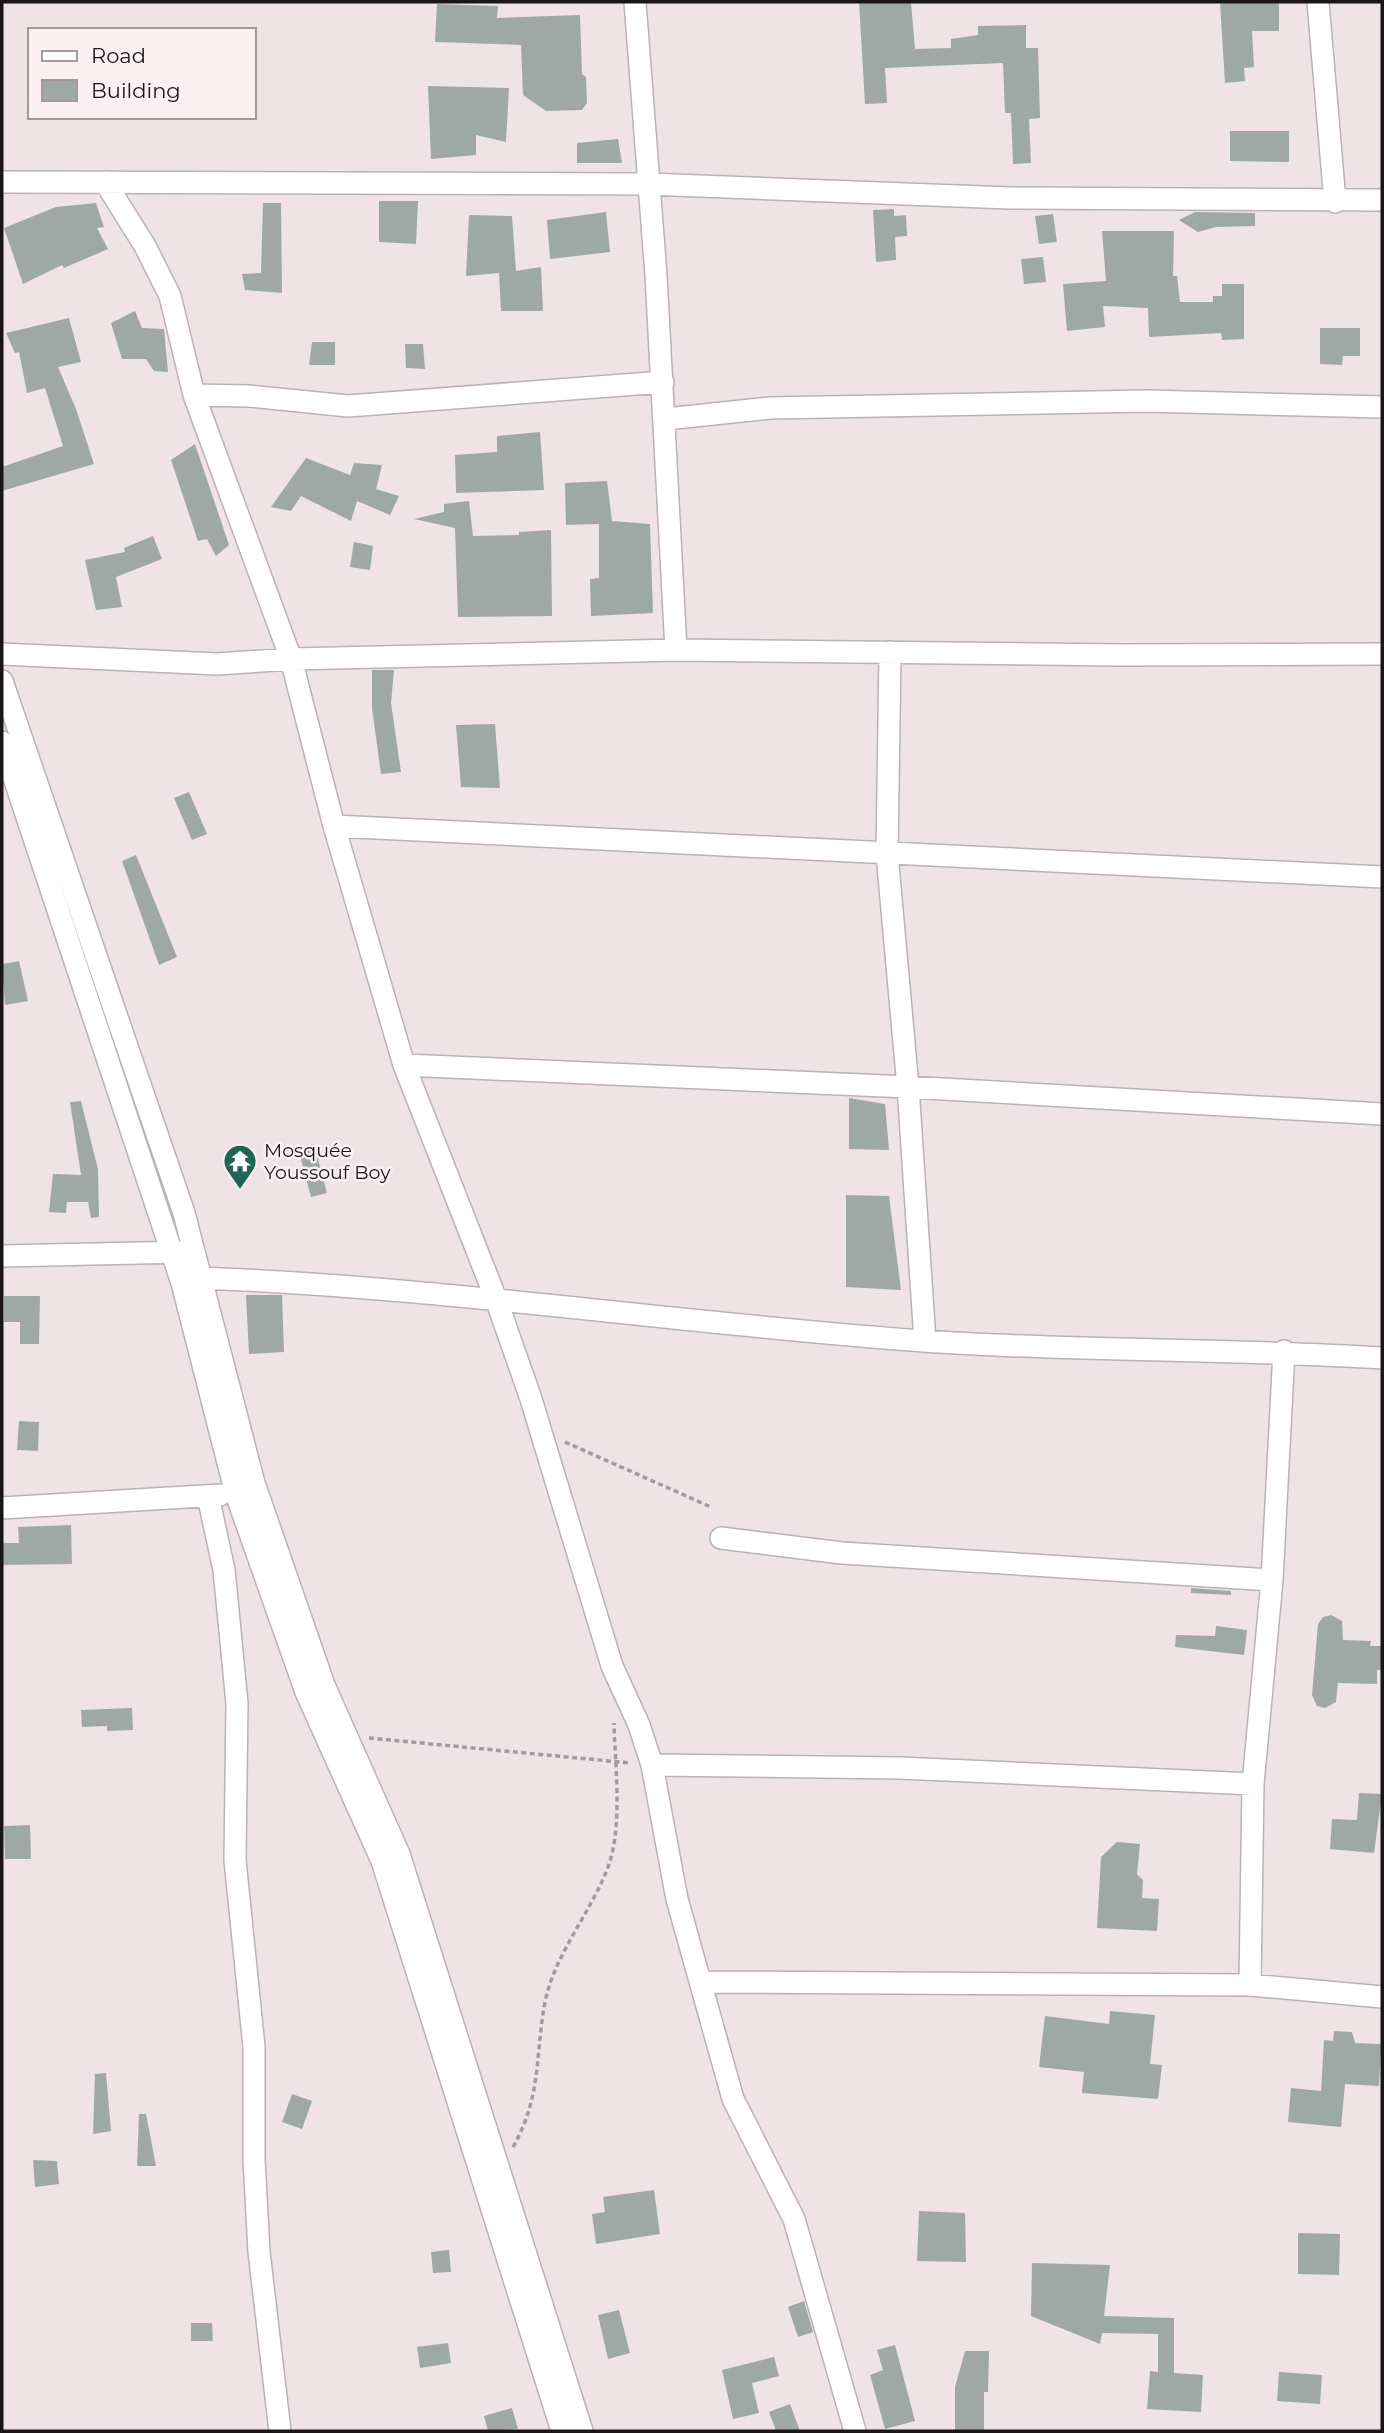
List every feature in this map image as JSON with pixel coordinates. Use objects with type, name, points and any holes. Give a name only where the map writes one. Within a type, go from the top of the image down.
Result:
[{"type":"street","points":[[635,2],[666,419],[677,650]]},
{"type":"street","points":[[1318,2],[1335,202]]},
{"type":"street","points":[[2,182],[648,184],[1010,198],[1335,202],[1382,200]]},
{"type":"street","points":[[105,182],[145,246],[170,296],[194,395],[291,659],[334,826],[404,1065],[496,1299],[541,1431],[612,1666],[639,1724],[652,1765],[677,1899],[733,2099],[794,2219],[855,2431]]},
{"type":"street","points":[[194,395],[249,396],[348,406],[663,382]]},
{"type":"street","points":[[666,419],[770,408],[1146,401],[1382,407]]},
{"type":"street","points":[[2,654],[204,664],[291,659],[677,650],[1382,654]]},
{"type":"street","points":[[890,652],[887,854],[908,1087],[925,1341]]},
{"type":"street","points":[[2,681],[184,1213],[254,1483],[324,1685],[399,1854],[582,2431]]},
{"type":"street","points":[[2,743],[96,1016],[172,1253],[236,1494],[306,1692],[382,1861],[562,2431]]},
{"type":"street","points":[[334,826],[1382,877]]},
{"type":"street","points":[[404,1065],[908,1087],[1382,1114]]},
{"type":"street","points":[[2,1256],[193,1252]]},
{"type":"street","points":[[200,1278],[496,1299],[925,1341],[1284,1352],[1382,1358]]},
{"type":"street","points":[[1250,1985],[1253,1784],[1272,1580],[1284,1352]]},
{"type":"street","points":[[2,1508],[236,1494]]},
{"type":"street","points":[[208,1496],[224,1570],[237,1703],[235,1860],[254,2047],[254,2159],[259,2252],[280,2431]]},
{"type":"street","points":[[721,1538],[842,1553],[1272,1580]]},
{"type":"street","points":[[652,1765],[900,1768],[1253,1784]]},
{"type":"street","points":[[700,1982],[1250,1985],[1382,1997]]},
{"type":"path","points":[[541,1431],[710,1507]]},
{"type":"path","points":[[346,1735],[652,1765]]},
{"type":"path","points":[[498,2173],[521,2134],[537,2086],[545,2003],[553,1976],[610,1864],[615,1829],[615,1761]]},
{"type":"building","points":[[859,2],[911,2],[915,49],[951,48],[951,39],[978,35],[978,26],[1026,25],[1026,48],[1038,48],[1040,118],[1029,119],[1031,163],[1013,164],[1011,113],[1005,113],[1003,63],[885,68],[887,103],[865,104]]},
{"type":"building","points":[[1220,2],[1279,2],[1279,31],[1252,31],[1254,67],[1244,68],[1245,81],[1225,83]]},
{"type":"building","points":[[437,4],[498,6],[497,18],[580,15],[582,74],[586,77],[587,103],[582,110],[546,111],[523,95],[521,45],[435,42]]},
{"type":"building","points":[[428,86],[509,88],[506,142],[476,135],[476,155],[431,159]]},
{"type":"building","points":[[1230,131],[1289,131],[1289,162],[1230,161]]},
{"type":"building","points":[[618,139],[622,163],[577,163],[577,143]]},
{"type":"building","points":[[379,201],[418,201],[416,244],[379,242]]},
{"type":"building","points":[[96,203],[104,227],[97,228],[108,249],[64,268],[62,265],[23,284],[4,228],[56,207]]},
{"type":"building","points":[[263,203],[281,203],[282,293],[245,290],[242,274],[261,273]]},
{"type":"building","points":[[894,209],[894,216],[906,215],[907,236],[895,237],[896,260],[876,262],[873,210]]},
{"type":"building","points":[[606,212],[610,252],[550,259],[547,220]]},
{"type":"building","points":[[1195,212],[1255,213],[1255,226],[1216,227],[1198,232],[1179,220]]},
{"type":"building","points":[[1053,214],[1057,242],[1039,244],[1035,216]]},
{"type":"building","points":[[469,215],[512,216],[516,271],[541,267],[543,311],[501,311],[499,273],[466,276]]},
{"type":"building","points":[[1102,231],[1174,231],[1173,276],[1177,276],[1180,302],[1213,302],[1213,296],[1222,296],[1222,284],[1244,284],[1244,339],[1222,340],[1221,333],[1149,337],[1148,308],[1103,306],[1105,327],[1067,331],[1063,284],[1106,281]]},
{"type":"building","points":[[1043,257],[1046,282],[1024,284],[1021,259]]},
{"type":"building","points":[[135,311],[142,328],[164,329],[168,372],[154,371],[146,359],[122,359],[111,323]]},
{"type":"building","points":[[69,318],[81,362],[58,367],[76,409],[94,464],[2,491],[2,467],[63,446],[45,388],[27,393],[19,352],[15,353],[6,333]]},
{"type":"building","points":[[1320,328],[1360,328],[1360,356],[1343,356],[1342,365],[1320,364]]},
{"type":"building","points":[[312,342],[335,342],[335,365],[309,365]]},
{"type":"building","points":[[405,344],[423,344],[425,369],[406,368]]},
{"type":"building","points":[[540,432],[544,490],[456,493],[455,455],[497,452],[497,436]]},
{"type":"building","points":[[195,444],[229,545],[216,556],[207,539],[198,541],[171,460]]},
{"type":"building","points":[[306,458],[350,475],[354,463],[382,465],[376,489],[399,496],[390,515],[357,501],[351,521],[301,496],[291,511],[271,507]]},
{"type":"building","points":[[607,481],[612,521],[650,524],[653,613],[591,616],[590,579],[599,578],[599,524],[566,525],[565,483]]},
{"type":"building","points":[[469,501],[473,536],[519,535],[519,532],[551,530],[552,616],[458,617],[455,528],[414,519],[444,512],[444,504]]},
{"type":"building","points":[[153,536],[162,559],[116,577],[122,607],[96,610],[85,560],[125,552],[124,548]]},
{"type":"building","points":[[354,542],[373,546],[370,570],[350,567]]},
{"type":"building","points":[[372,670],[394,670],[391,703],[401,772],[381,774],[372,708]]},
{"type":"building","points":[[495,724],[500,788],[461,787],[456,725]]},
{"type":"building","points":[[189,792],[207,834],[192,840],[174,798]]},
{"type":"building","points":[[136,855],[177,957],[159,965],[122,861]]},
{"type":"building","points":[[19,961],[28,1001],[5,1005],[2,964]]},
{"type":"building","points":[[849,1098],[885,1104],[889,1150],[849,1149]]},
{"type":"building","points":[[81,1101],[98,1169],[99,1217],[91,1218],[88,1202],[67,1202],[66,1213],[49,1212],[53,1174],[81,1175],[70,1102]]},
{"type":"building","points":[[314,1144],[327,1193],[311,1197],[298,1148]]},
{"type":"building","points":[[846,1195],[889,1196],[901,1290],[846,1287]]},
{"type":"building","points":[[246,1295],[282,1295],[284,1352],[249,1354]]},
{"type":"building","points":[[4,1296],[40,1296],[39,1344],[20,1344],[20,1322],[4,1322]]},
{"type":"building","points":[[19,1421],[39,1422],[38,1451],[17,1450]]},
{"type":"building","points":[[71,1525],[72,1564],[2,1565],[2,1543],[19,1543],[18,1527]]},
{"type":"building","points":[[1191,1588],[1231,1591],[1231,1595],[1191,1593]]},
{"type":"building","points":[[1331,1615],[1342,1621],[1343,1640],[1371,1641],[1370,1646],[1382,1646],[1382,1670],[1377,1670],[1377,1684],[1338,1683],[1336,1702],[1325,1708],[1317,1706],[1312,1695],[1318,1624],[1323,1617]]},
{"type":"building","points":[[1216,1626],[1247,1630],[1244,1655],[1175,1647],[1176,1635],[1215,1636]]},
{"type":"building","points":[[132,1708],[133,1730],[107,1731],[107,1726],[82,1727],[81,1710]]},
{"type":"building","points":[[1359,1793],[1382,1794],[1374,1853],[1330,1849],[1332,1819],[1357,1820]]},
{"type":"building","points":[[30,1825],[31,1859],[5,1859],[4,1826]]},
{"type":"building","points":[[1117,1842],[1140,1844],[1137,1874],[1143,1880],[1142,1898],[1159,1899],[1157,1931],[1097,1928],[1101,1857]]},
{"type":"building","points":[[1110,2011],[1155,2015],[1150,2064],[1162,2065],[1158,2099],[1082,2093],[1084,2072],[1039,2067],[1045,2016],[1109,2024]]},
{"type":"building","points":[[1334,2031],[1352,2032],[1355,2043],[1381,2044],[1379,2086],[1345,2084],[1341,2127],[1288,2122],[1291,2088],[1321,2091],[1324,2040],[1333,2041]]},
{"type":"building","points":[[106,2073],[111,2131],[93,2134],[95,2074]]},
{"type":"building","points":[[292,2094],[312,2101],[302,2129],[282,2122]]},
{"type":"building","points":[[139,2114],[146,2114],[156,2166],[137,2166]]},
{"type":"building","points":[[33,2160],[57,2161],[59,2184],[35,2187]]},
{"type":"building","points":[[654,2190],[660,2234],[596,2244],[592,2214],[605,2212],[603,2197]]},
{"type":"building","points":[[919,2211],[965,2213],[966,2262],[917,2261]]},
{"type":"building","points":[[1298,2233],[1340,2234],[1339,2275],[1298,2274]]},
{"type":"building","points":[[449,2250],[451,2272],[433,2273],[431,2252]]},
{"type":"building","points":[[1032,2263],[1110,2265],[1104,2316],[1174,2318],[1174,2373],[1203,2375],[1201,2412],[1147,2409],[1150,2371],[1158,2372],[1158,2334],[1102,2333],[1100,2344],[1031,2316]]},
{"type":"building","points":[[804,2301],[813,2332],[798,2337],[788,2307]]},
{"type":"building","points":[[619,2310],[630,2353],[608,2359],[598,2315]]},
{"type":"building","points":[[191,2323],[212,2323],[213,2341],[191,2341]]},
{"type":"building","points":[[448,2343],[451,2363],[420,2368],[417,2347]]},
{"type":"building","points":[[895,2345],[915,2421],[885,2429],[870,2375],[883,2370],[877,2350]]},
{"type":"building","points":[[965,2351],[989,2351],[988,2392],[984,2392],[984,2431],[955,2431],[955,2387]]},
{"type":"building","points":[[774,2357],[779,2376],[752,2383],[759,2413],[733,2419],[722,2370]]},
{"type":"building","points":[[1279,2372],[1322,2375],[1320,2404],[1277,2401]]},
{"type":"building","points":[[790,2404],[800,2431],[776,2431],[769,2412]]},
{"type":"building","points":[[512,2408],[518,2429],[488,2431],[484,2416]]},
{"type":"place","name":"Mosquée Youssouf Boy","points":[[240,1191]]}]
